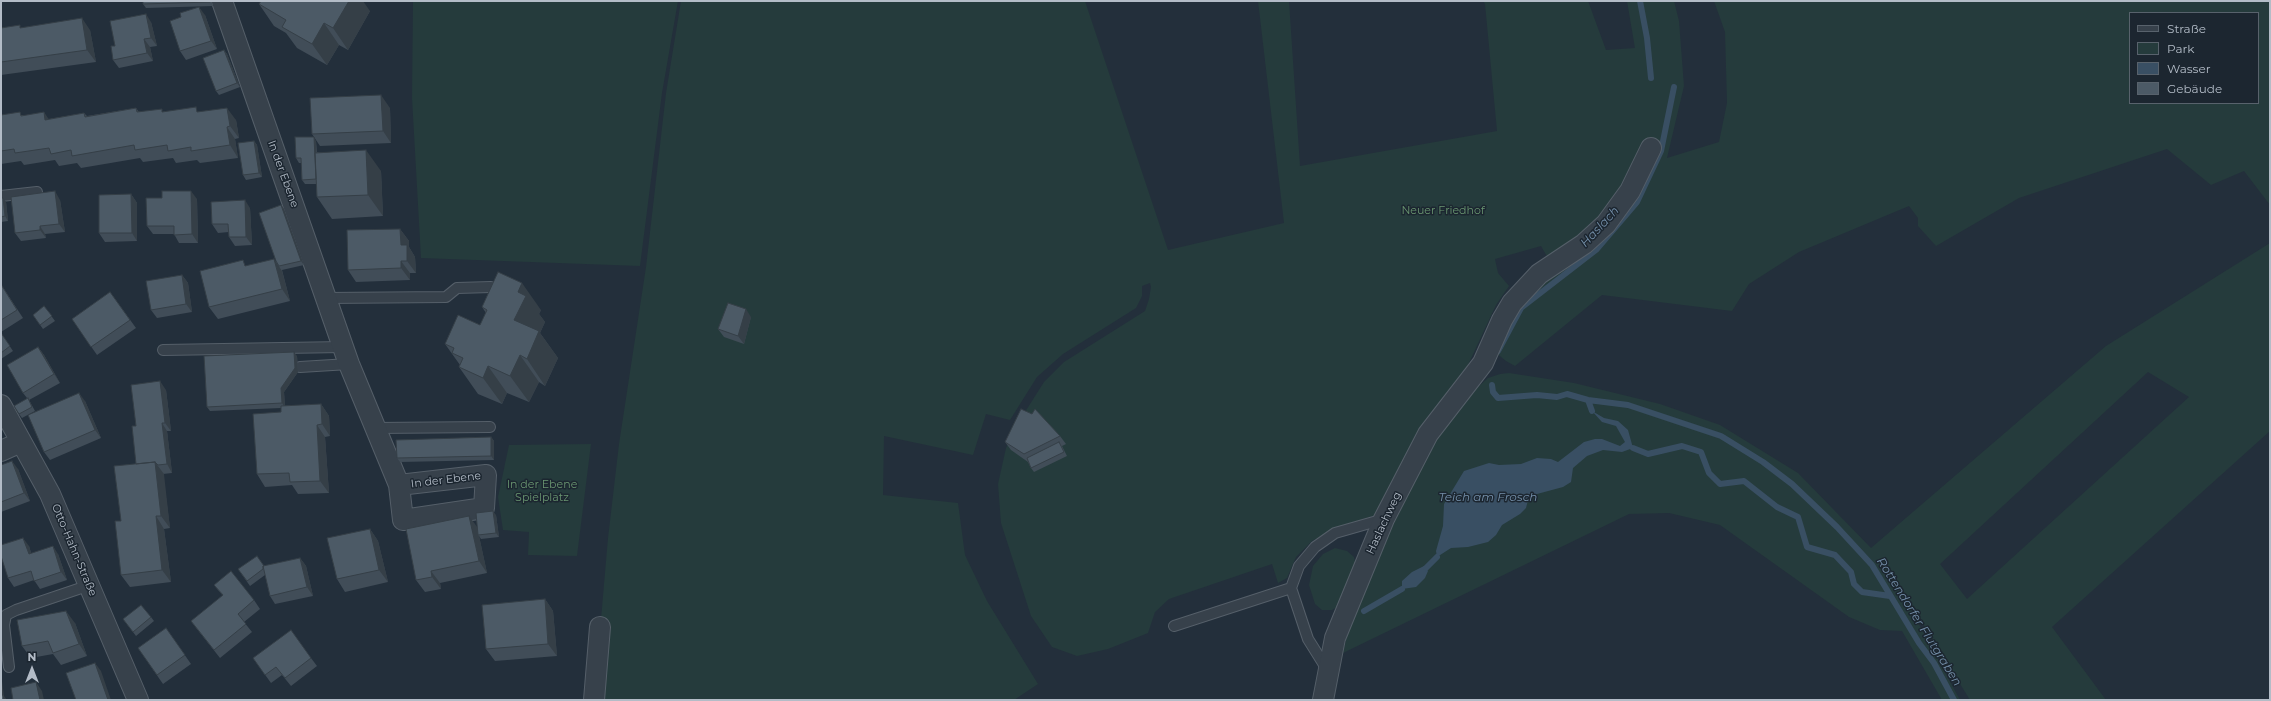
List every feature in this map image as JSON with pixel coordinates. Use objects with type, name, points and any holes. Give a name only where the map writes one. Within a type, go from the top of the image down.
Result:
[{"type":"street","name":"In der Ebene","points":[[222,1],[346,356],[399,485]]},
{"type":"street","name":"Haslachweg","points":[[1323,700],[1335,638],[1384,519],[1428,434],[1484,362],[1502,320],[1512,303],[1539,274],[1584,244],[1606,224],[1630,191],[1651,148]]},
{"type":"street","name":"Otto-Hahn-Straße","points":[[1,405],[50,494],[138,700]]},
{"type":"street","points":[[1,451],[21,442]]},
{"type":"street","points":[[594,700],[600,626]]},
{"type":"lane","points":[[1,196],[37,192]]},
{"type":"lane","points":[[326,298],[446,298],[457,288],[491,287]]},
{"type":"lane","points":[[163,350],[346,356]]},
{"type":"lane","points":[[300,367],[346,356]]},
{"type":"lane","points":[[375,428],[490,427]]},
{"type":"lane","points":[[1328,671],[1308,639],[1291,588],[1299,566],[1315,548],[1335,533],[1384,519]]},
{"type":"lane","points":[[9,667],[4,625],[6,615],[16,610],[90,585]]},
{"type":"lane","points":[[1174,626],[1291,588]]},
{"type":"green space","points":[[413,1],[678,1],[662,93],[640,266],[421,258],[412,98]]},
{"type":"green space","name":"Neuer Friedhof","points":[[681,1],[1085,1],[1168,250],[1284,223],[1258,1],[1289,1],[1300,166],[1497,131],[1485,4],[1483,1],[1588,1],[1606,50],[1635,48],[1627,1],[1674,1],[1679,21],[1684,86],[1667,158],[1719,142],[1727,103],[1725,32],[1714,1],[2270,1],[2270,205],[2244,171],[2211,185],[2167,149],[2019,198],[1936,246],[1918,226],[1918,218],[1909,206],[1799,252],[1749,284],[1732,311],[1602,295],[1515,366],[1506,361],[1495,352],[1497,345],[1533,287],[1590,246],[1626,180],[1593,226],[1548,258],[1541,246],[1495,259],[1498,273],[1509,286],[1496,305],[1468,365],[1379,514],[1338,527],[1312,541],[1296,557],[1287,578],[1278,583],[1272,564],[1169,599],[1155,612],[1148,633],[1108,649],[1077,656],[1052,647],[1031,616],[1001,523],[998,484],[1006,448],[1018,423],[1044,382],[1064,362],[1145,311],[1151,287],[1150,283],[1142,286],[1142,296],[1136,308],[1063,354],[1037,377],[1010,420],[986,414],[973,455],[884,436],[883,495],[958,503],[965,555],[987,601],[1038,684],[1014,700],[594,700],[608,538],[619,444],[646,267],[666,93]]},
{"type":"green space","points":[[2270,243],[2270,431],[2052,627],[2106,700],[1970,700],[1885,562],[1960,700],[1942,700],[1902,631],[1880,630],[1849,617],[1720,525],[1669,513],[1629,514],[1343,653],[1349,627],[1396,516],[1441,427],[1461,402],[1488,378],[1509,373],[1574,383],[1660,404],[1720,425],[1798,473],[1871,548],[2106,346]],"holes":[[[2148,372],[2189,397],[1967,599],[1940,564]]]},
{"type":"green space","name":"In der Ebene Spielplatz","points":[[591,444],[577,556],[528,555],[529,532],[503,530],[498,497],[509,445]]},
{"type":"green space","points":[[1335,548],[1347,551],[1354,557],[1356,567],[1339,606],[1332,610],[1322,610],[1315,604],[1309,585],[1313,566],[1323,554]]},
{"type":"water","name":"Teich am Frosch","points":[[1592,411],[1604,418],[1618,421],[1628,430],[1633,448],[1622,452],[1603,450],[1587,456],[1573,468],[1571,482],[1563,487],[1537,494],[1528,500],[1526,508],[1520,514],[1502,525],[1496,535],[1488,542],[1468,547],[1451,548],[1437,557],[1436,551],[1443,526],[1444,504],[1464,471],[1489,463],[1499,465],[1521,464],[1537,458],[1551,459],[1558,462],[1584,442],[1595,439],[1602,439],[1620,446],[1625,442],[1616,426],[1602,422]]},
{"type":"water","points":[[1424,566],[1428,571],[1425,578],[1416,587],[1402,589],[1402,581],[1412,572]]},
{"type":"building","points":[[143,1],[209,1],[210,2],[143,4]]},
{"type":"building","points":[[261,1],[349,1],[333,28],[324,23],[312,44],[282,27],[286,20],[259,4]]},
{"type":"building","points":[[199,7],[211,41],[180,51],[170,21],[181,17],[180,13]]},
{"type":"building","points":[[146,14],[151,38],[144,39],[147,53],[113,60],[111,46],[115,46],[110,21]]},
{"type":"building","points":[[82,18],[87,50],[1,62],[1,28],[20,25],[20,28]]},
{"type":"building","points":[[224,50],[237,83],[216,91],[203,58]]},
{"type":"building","points":[[381,95],[383,131],[312,134],[310,98]]},
{"type":"building","points":[[196,107],[197,112],[227,108],[230,126],[227,127],[230,145],[191,151],[191,147],[168,151],[167,145],[135,150],[134,145],[72,156],[71,150],[51,154],[49,148],[15,153],[14,149],[1,151],[1,115],[20,112],[21,116],[44,112],[45,120],[84,113],[85,117],[136,108],[137,112],[162,109],[162,112]]},
{"type":"building","points":[[295,137],[314,137],[316,179],[302,180],[301,158],[296,158]]},
{"type":"building","points":[[254,141],[259,173],[243,175],[238,143]]},
{"type":"building","points":[[366,150],[368,195],[317,197],[315,153]]},
{"type":"building","points":[[55,191],[59,224],[40,226],[40,230],[15,233],[11,197]]},
{"type":"building","points":[[162,191],[191,191],[192,234],[174,235],[174,226],[147,226],[146,198],[162,198]]},
{"type":"building","points":[[131,194],[132,233],[99,233],[99,195]]},
{"type":"building","points":[[1,198],[3,198],[5,216],[1,217]]},
{"type":"building","points":[[245,200],[246,237],[229,237],[228,224],[212,224],[211,202]]},
{"type":"building","points":[[281,205],[301,261],[279,266],[259,213]]},
{"type":"building","points":[[400,229],[401,245],[407,245],[407,261],[401,261],[401,268],[348,270],[347,230]]},
{"type":"building","points":[[274,259],[282,289],[209,307],[200,271],[243,260],[245,266]]},
{"type":"building","points":[[498,272],[522,283],[518,292],[526,296],[514,320],[539,331],[527,359],[520,355],[510,376],[488,366],[483,378],[459,367],[463,358],[452,353],[454,348],[445,344],[458,315],[480,325],[487,310],[482,307]]},
{"type":"building","points":[[182,275],[186,304],[151,310],[146,281]]},
{"type":"building","points":[[2,286],[17,310],[1,320],[1,287]]},
{"type":"building","points":[[110,292],[130,320],[91,347],[72,319]]},
{"type":"building","points":[[728,303],[746,309],[738,336],[718,329]]},
{"type":"building","points":[[44,306],[52,316],[40,325],[33,315]]},
{"type":"building","points":[[1,333],[10,346],[1,353]]},
{"type":"building","points":[[38,347],[54,374],[23,393],[7,365]]},
{"type":"building","points":[[294,352],[295,368],[281,388],[282,403],[207,407],[204,356]]},
{"type":"building","points":[[160,381],[165,423],[162,423],[167,464],[158,465],[155,462],[136,464],[132,426],[136,426],[131,385]]},
{"type":"building","points":[[79,393],[95,430],[44,452],[28,415]]},
{"type":"building","points":[[28,398],[32,407],[19,414],[14,406]]},
{"type":"building","points":[[321,404],[322,424],[317,425],[320,481],[290,482],[289,473],[257,474],[253,414],[281,412],[281,406]]},
{"type":"building","points":[[1021,409],[1032,414],[1035,409],[1060,436],[1024,454],[1005,442]]},
{"type":"building","points":[[491,437],[491,456],[397,458],[396,440]]},
{"type":"building","points":[[1059,442],[1064,452],[1031,468],[1027,458]]},
{"type":"building","points":[[12,461],[24,493],[1,502],[1,465]]},
{"type":"building","points":[[155,462],[161,516],[156,516],[162,570],[121,575],[115,521],[121,521],[114,466]]},
{"type":"building","points":[[493,511],[496,533],[478,535],[476,513]]},
{"type":"building","points":[[469,516],[479,561],[431,571],[432,577],[416,580],[406,529]]},
{"type":"building","points":[[370,529],[379,570],[337,579],[327,538]]},
{"type":"building","points":[[23,538],[29,554],[53,546],[61,572],[34,581],[31,571],[8,578],[1,556],[1,545]]},
{"type":"building","points":[[257,556],[264,566],[263,569],[247,581],[238,569]]},
{"type":"building","points":[[300,558],[307,587],[270,596],[263,566]]},
{"type":"building","points":[[231,571],[254,600],[238,614],[246,624],[214,650],[191,621],[223,595],[214,585]]},
{"type":"building","points":[[545,599],[548,644],[486,649],[482,605]]},
{"type":"building","points":[[141,605],[151,617],[133,632],[123,619]]},
{"type":"building","points":[[66,611],[79,644],[53,653],[48,641],[22,646],[17,620]]},
{"type":"building","points":[[166,628],[185,655],[157,675],[138,648]]},
{"type":"building","points":[[291,630],[311,658],[285,678],[276,667],[265,675],[253,658]]},
{"type":"building","points":[[95,663],[108,700],[76,700],[66,673]]},
{"type":"building","points":[[36,682],[40,700],[13,700],[11,688]]},
{"type":"building","points":[[1,695],[3,695],[4,700],[1,700]]},
{"type":"waterway","name":"Haslach","points":[[1640,1],[1647,38],[1651,78]]},
{"type":"waterway","name":"Haslach","points":[[1498,351],[1521,308],[1596,250],[1637,202],[1661,151],[1674,87]]},
{"type":"waterway","name":"Rottendorfer Flutgraben","points":[[1492,385],[1493,392],[1498,398],[1537,395],[1557,397],[1567,394],[1588,400],[1628,405],[1721,436],[1763,462],[1792,484],[1837,527],[1872,565],[1919,643],[1934,663],[1954,700]]},
{"type":"waterway","points":[[1588,400],[1592,411]]},
{"type":"waterway","points":[[1633,448],[1648,454],[1682,446],[1701,452],[1709,473],[1720,484],[1744,481],[1777,507],[1798,517],[1807,547],[1835,555],[1851,572],[1854,584],[1862,592],[1890,596]]},
{"type":"waterway","points":[[1426,568],[1437,557]]},
{"type":"waterway","points":[[1364,611],[1402,589]]}]
